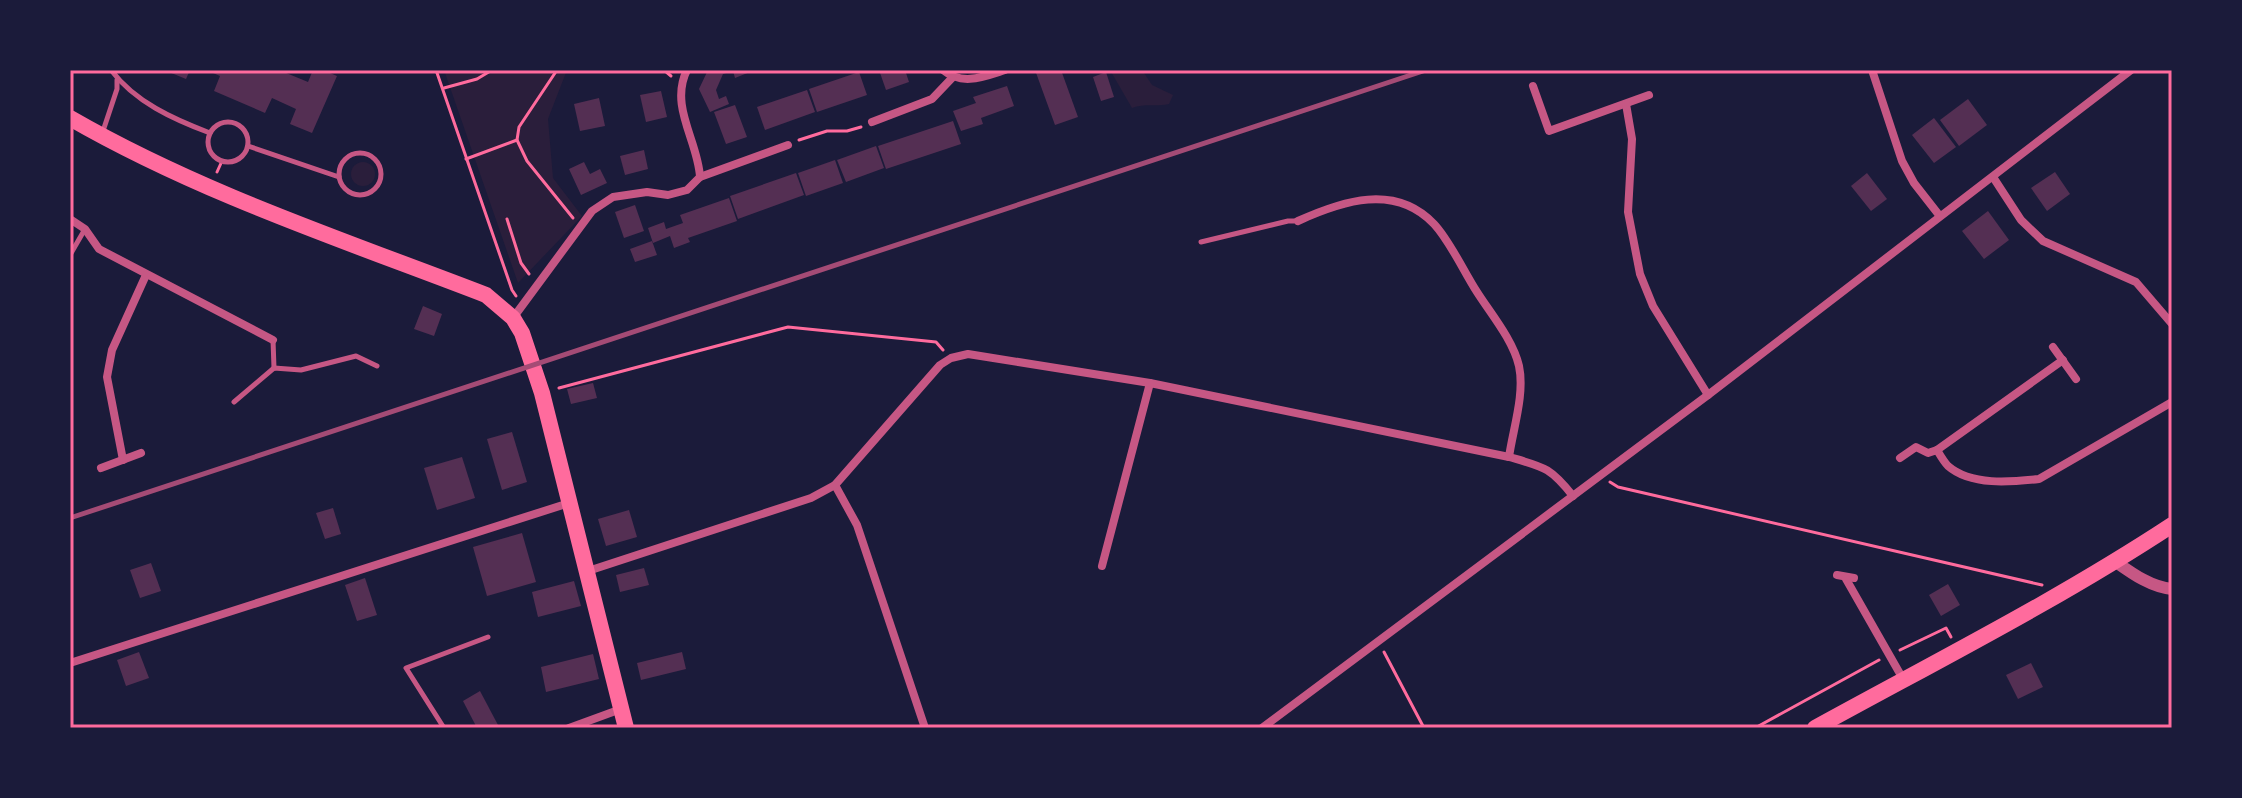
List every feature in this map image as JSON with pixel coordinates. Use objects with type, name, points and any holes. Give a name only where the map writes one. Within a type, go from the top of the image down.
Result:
[{"type":"main road","points":[[70,118],[211,188],[486,295],[518,311],[542,392],[626,728]]},
{"type":"main road","points":[[1815,728],[2116,562],[2172,525]]},
{"type":"street","points":[[687,70],[680,84],[685,127],[699,159],[700,177]]},
{"type":"street","points":[[943,70],[952,78],[976,80],[1005,70]]},
{"type":"street","points":[[1872,70],[1902,161],[1914,183],[1939,215]]},
{"type":"street","points":[[1262,728],[1708,395],[2131,70]]},
{"type":"street","points":[[872,122],[932,99],[952,78]]},
{"type":"street","points":[[1533,86],[1549,131],[1649,95]]},
{"type":"street","points":[[1626,104],[1632,139],[1628,212],[1640,274],[1653,306],[1708,395]]},
{"type":"street","points":[[518,311],[592,211],[613,197],[647,192],[668,195],[687,190],[700,177],[788,145]]},
{"type":"street","points":[[1993,177],[2021,220],[2043,241],[2136,282],[2172,324]]},
{"type":"street","points":[[1298,221],[1335,204],[1378,200],[1399,202],[1435,225],[1508,342],[1519,365],[1521,383],[1509,457]]},
{"type":"street","points":[[70,219],[85,229],[99,249],[273,340]]},
{"type":"street","points":[[123,460],[107,377],[112,350],[146,275]]},
{"type":"street","points":[[2053,347],[2076,379]]},
{"type":"street","points":[[588,571],[811,498],[835,485],[940,365],[951,358],[968,354],[1150,383],[1509,457],[1542,466],[1554,473],[1573,496]]},
{"type":"street","points":[[1900,458],[1916,447],[1928,453],[1937,450],[2063,360]]},
{"type":"street","points":[[1102,566],[1150,383]]},
{"type":"street","points":[[1937,450],[1948,466],[1967,476],[1992,481],[2039,479],[2172,402]]},
{"type":"street","points":[[101,468],[141,453]]},
{"type":"street","points":[[835,485],[857,525],[925,728]]},
{"type":"street","points":[[70,663],[570,503]]},
{"type":"street","points":[[2116,562],[2138,577],[2172,589]]},
{"type":"street","points":[[1846,577],[1903,679]]},
{"type":"street","points":[[569,728],[621,709]]},
{"type":"lane","points":[[111,70],[117,78],[171,118],[210,133]]},
{"type":"lane","points":[[101,136],[117,89],[117,78]]},
{"type":"lane","points":[[232,121],[243,127],[249,139],[248,146],[236,161],[222,161],[211,153],[208,139],[219,124],[232,121]]},
{"type":"lane","points":[[248,146],[339,177]]},
{"type":"lane","points":[[366,153],[381,167],[381,181],[366,195],[352,193],[341,184],[339,177],[342,163],[352,154],[366,153]]},
{"type":"lane","points":[[1201,242],[1280,222],[1298,221]]},
{"type":"lane","points":[[70,255],[85,229]]},
{"type":"lane","points":[[273,340],[274,368]]},
{"type":"lane","points":[[234,402],[274,368],[301,370],[356,356],[377,366]]},
{"type":"lane","points":[[444,728],[406,668],[488,637]]},
{"type":"path","points":[[436,70],[518,311]]},
{"type":"path","points":[[442,88],[477,79],[492,70]]},
{"type":"path","points":[[557,70],[519,127],[517,140],[527,161],[580,227]]},
{"type":"path","points":[[788,145],[827,131],[847,131],[872,122]]},
{"type":"path","points":[[466,159],[517,140]]},
{"type":"path","points":[[507,219],[521,263],[540,285]]},
{"type":"path","points":[[542,392],[788,327],[936,342],[951,358]]},
{"type":"path","points":[[1600,476],[1618,487],[2063,590]]},
{"type":"path","points":[[1755,728],[1890,654],[1946,628],[1960,650]]},
{"type":"path","points":[[1378,642],[1424,728]]},
{"type":"shaded area","points":[[444,70],[567,70],[548,119],[553,178],[582,216],[518,283]]},
{"type":"shaded area","points":[[1110,70],[1142,70],[1152,85],[1173,95],[1169,104],[1132,108]]},
{"type":"shaded area","points":[[363,162],[374,169],[375,174],[368,185],[363,186],[352,179],[351,174],[358,163]]},
{"type":"building","points":[[164,70],[190,70],[186,79]]},
{"type":"building","points":[[206,70],[279,70],[308,82],[313,70],[323,70],[337,76],[312,133],[290,124],[296,109],[272,98],[265,113],[214,91],[220,76]]},
{"type":"building","points":[[708,70],[755,70],[735,78],[733,71],[723,74],[716,90],[719,99],[726,96],[729,104],[710,112],[699,89]]},
{"type":"building","points":[[879,70],[905,70],[909,82],[886,90]]},
{"type":"building","points":[[1035,70],[1061,70],[1078,117],[1055,125]]},
{"type":"building","points":[[859,72],[867,95],[817,112],[809,89]]},
{"type":"building","points":[[1106,72],[1114,97],[1101,101],[1093,77]]},
{"type":"building","points":[[1007,86],[1014,106],[981,118],[983,124],[961,131],[953,111],[976,103],[973,97]]},
{"type":"building","points":[[807,90],[815,112],[765,130],[757,107]]},
{"type":"building","points":[[661,91],[667,117],[646,122],[640,95]]},
{"type":"building","points":[[599,98],[605,126],[580,131],[574,104]]},
{"type":"building","points":[[1968,99],[1987,125],[1959,146],[1940,120]]},
{"type":"building","points":[[735,105],[747,137],[726,144],[714,112]]},
{"type":"building","points":[[1934,118],[1956,147],[1934,163],[1912,135]]},
{"type":"building","points":[[953,121],[961,144],[886,169],[878,146]]},
{"type":"building","points":[[876,146],[884,168],[846,182],[837,160]]},
{"type":"building","points":[[644,150],[648,169],[625,175],[620,156]]},
{"type":"building","points":[[835,160],[843,183],[806,196],[798,173]]},
{"type":"building","points":[[584,162],[590,174],[600,169],[607,183],[581,195],[569,169]]},
{"type":"building","points":[[2055,172],[2070,194],[2047,211],[2031,188]]},
{"type":"building","points":[[796,173],[804,195],[738,219],[730,196]]},
{"type":"building","points":[[1867,173],[1887,199],[1871,211],[1851,186]]},
{"type":"building","points":[[729,198],[737,221],[688,238],[690,242],[674,248],[670,236],[653,243],[648,228],[664,222],[666,229],[683,223],[680,215]]},
{"type":"building","points":[[635,205],[644,231],[624,238],[615,212]]},
{"type":"building","points":[[1988,211],[2009,240],[1984,259],[1962,231]]},
{"type":"building","points":[[652,241],[657,255],[635,262],[630,249]]},
{"type":"building","points":[[423,306],[442,314],[434,336],[414,329]]},
{"type":"building","points":[[593,383],[597,398],[571,404],[567,389]]},
{"type":"building","points":[[512,432],[527,482],[502,490],[487,439]]},
{"type":"building","points":[[462,457],[475,498],[437,510],[424,468]]},
{"type":"building","points":[[333,508],[341,534],[325,539],[316,513]]},
{"type":"building","points":[[629,510],[637,537],[606,546],[598,519]]},
{"type":"building","points":[[522,533],[536,582],[487,596],[473,547]]},
{"type":"building","points":[[151,563],[161,591],[140,598],[130,570]]},
{"type":"building","points":[[644,568],[649,585],[620,592],[616,575]]},
{"type":"building","points":[[365,578],[377,615],[357,621],[345,585]]},
{"type":"building","points":[[574,581],[581,606],[538,617],[532,592]]},
{"type":"building","points":[[1948,584],[1960,605],[1941,616],[1929,595]]},
{"type":"building","points":[[139,652],[149,678],[126,686],[117,660]]},
{"type":"building","points":[[682,652],[686,669],[641,680],[637,663]]},
{"type":"building","points":[[593,654],[599,679],[546,692],[541,667]]},
{"type":"building","points":[[2031,663],[2043,687],[2018,699],[2006,675]]},
{"type":"building","points":[[480,691],[498,725],[492,728],[477,728],[463,701]]},
{"type":"railway","points":[[70,518],[1426,70]]}]
